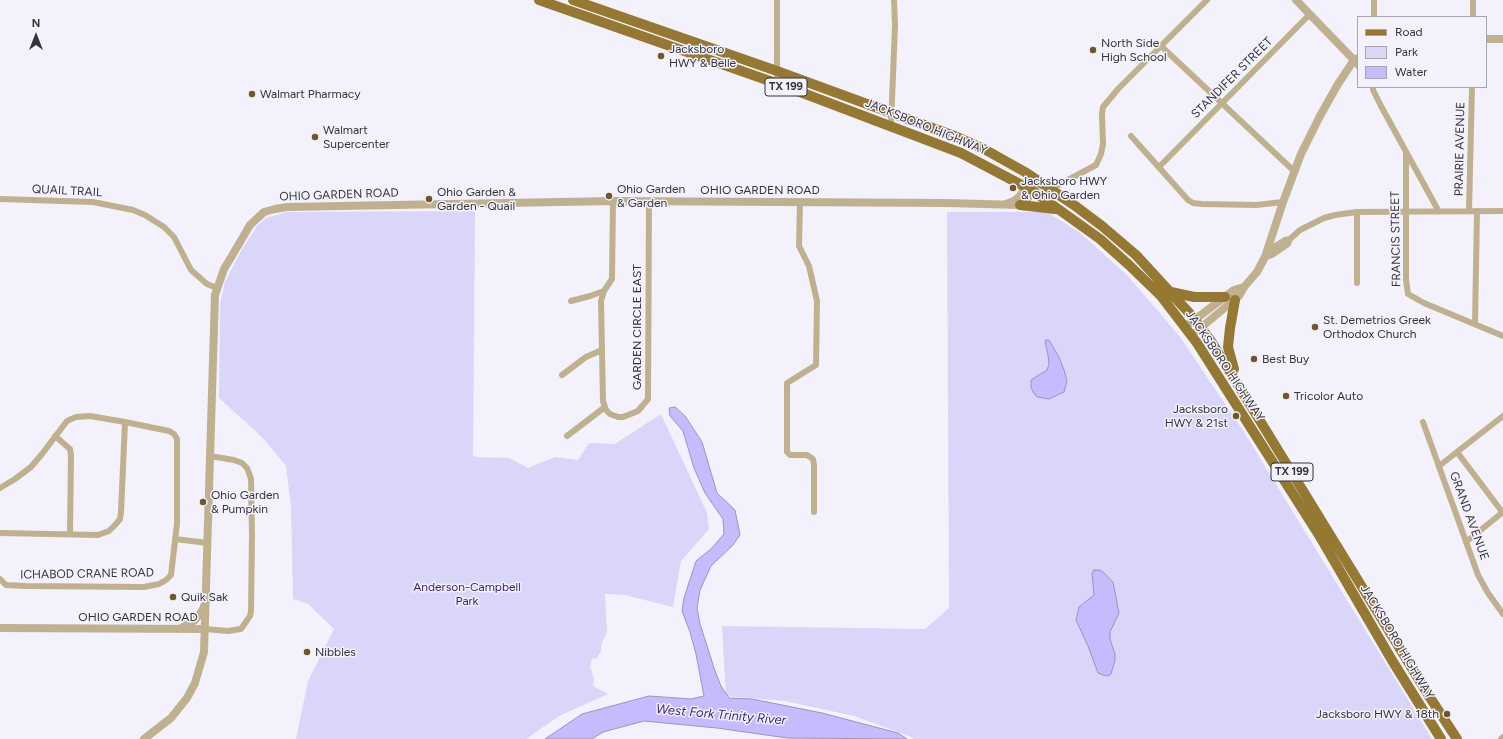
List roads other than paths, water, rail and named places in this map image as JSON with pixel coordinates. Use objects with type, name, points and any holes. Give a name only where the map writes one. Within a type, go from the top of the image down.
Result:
[{"type":"main road","name":"JACKSBORO HIGHWAY","points":[[539,0],[777,84],[961,153],[1030,189],[1100,239],[1161,296],[1188,331],[1325,546],[1393,662],[1441,739]]},
{"type":"main road","name":"JACKSBORO HIGHWAY","points":[[573,0],[777,71],[957,137],[984,149],[1036,179],[1074,205],[1136,255],[1171,292],[1198,324],[1247,398],[1429,696],[1457,739]]},
{"type":"main road","points":[[627,32],[632,21]]},
{"type":"main road","points":[[1020,205],[1060,210]]},
{"type":"main road","points":[[1171,292],[1194,297],[1225,297]]},
{"type":"main road","points":[[1235,300],[1228,351],[1231,363],[1247,398]]},
{"type":"main road","points":[[1325,546],[1335,541]]},
{"type":"street","points":[[777,0],[777,84]]},
{"type":"street","points":[[891,126],[895,25],[894,0]]},
{"type":"street","points":[[1051,189],[1096,165],[1101,154],[1103,144],[1103,107],[1207,0]]},
{"type":"street","points":[[1188,331],[1235,300],[1257,272],[1266,254],[1282,202],[1294,171],[1320,116],[1338,84],[1357,61],[1296,0]]},
{"type":"street","points":[[1374,0],[1374,16]]},
{"type":"street","points":[[1473,0],[1473,16]]},
{"type":"street","name":"STANDIFER STREET","points":[[1159,167],[1310,14]]},
{"type":"street","points":[[1487,39],[1503,39]]},
{"type":"street","points":[[1161,46],[1294,171]]},
{"type":"street","points":[[1372,88],[1438,210]]},
{"type":"street","name":"PRAIRIE AVENUE","points":[[1469,211],[1472,88]]},
{"type":"street","points":[[1131,136],[1192,203],[1256,205],[1282,202]]},
{"type":"street","name":"FRANCIS STREET","points":[[1406,152],[1406,280],[1408,294],[1424,303],[1503,336]]},
{"type":"street","points":[[1020,205],[1036,179]]},
{"type":"street","points":[[1005,205],[1014,201],[1030,189]]},
{"type":"street","name":"QUAIL TRAIL","points":[[0,199],[93,202],[132,210],[145,215],[164,226],[174,238],[191,270],[207,284],[217,288]]},
{"type":"street","points":[[567,436],[605,407],[603,401],[601,301],[604,291],[612,279],[613,201]]},
{"type":"street","name":"OHIO GARDEN ROAD","points":[[0,628],[205,629],[214,303],[217,288],[224,269],[250,225],[264,212],[275,208],[287,207],[613,201],[946,203],[1020,205]]},
{"type":"street","name":"GARDEN CIRCLE EAST","points":[[605,407],[610,414],[623,417],[638,411],[648,399],[649,201]]},
{"type":"street","points":[[800,202],[799,246],[809,266],[817,301],[816,364],[787,383],[787,452],[790,454],[807,455],[813,459],[814,512]]},
{"type":"street","points":[[1266,254],[1272,255],[1288,244],[1290,239],[1300,230],[1324,218],[1357,212],[1438,210],[1503,211]]},
{"type":"street","name":"PRAIRIE AVENUE","points":[[1475,324],[1477,211]]},
{"type":"street","points":[[1357,212],[1357,283]]},
{"type":"street","points":[[1198,324],[1225,297],[1234,290],[1244,287]]},
{"type":"street","points":[[571,301],[604,291]]},
{"type":"street","points":[[562,375],[586,357],[602,350]]},
{"type":"street","points":[[0,488],[15,479],[30,467],[67,421],[76,417],[90,416],[169,431],[174,434],[177,439],[177,524],[175,539],[208,543]]},
{"type":"street","points":[[1439,466],[1503,416]]},
{"type":"street","points":[[0,533],[98,535],[109,531],[120,519],[125,422]]},
{"type":"street","name":"GRAND AVENUE","points":[[1422,422],[1478,575],[1503,614]]},
{"type":"street","points":[[56,436],[70,449],[71,455],[70,534]]},
{"type":"street","points":[[1457,452],[1503,512],[1466,542]]},
{"type":"street","points":[[144,739],[171,718],[187,698],[200,669],[204,652],[205,629],[228,631],[241,629],[248,620],[251,611],[252,536],[250,472],[242,463],[234,460],[210,456]]},
{"type":"street","name":"ICHABOD CRANE ROAD","points":[[0,579],[6,585],[144,587],[160,584],[171,575],[175,539]]},
{"type":"street","points":[[180,629],[195,620],[202,611],[206,602]]},
{"type":"water","points":[[1046,340],[1049,340],[1059,357],[1067,381],[1064,392],[1049,399],[1037,397],[1031,387],[1031,380],[1047,370],[1049,364],[1045,342]]},
{"type":"water","name":"West Fork Trinity River","points":[[675,407],[685,416],[702,442],[717,493],[735,510],[740,535],[733,545],[711,566],[700,590],[697,608],[700,624],[715,671],[721,686],[729,698],[752,699],[822,713],[898,733],[907,739],[787,738],[717,728],[644,721],[603,732],[592,739],[545,739],[582,714],[649,696],[691,699],[704,696],[696,654],[682,611],[684,598],[696,561],[711,549],[724,534],[723,519],[705,493],[694,468],[683,431],[670,416],[669,408]]},
{"type":"water","points":[[1094,570],[1103,572],[1113,582],[1119,613],[1110,632],[1110,639],[1115,654],[1115,660],[1111,674],[1108,676],[1098,673],[1076,620],[1079,607],[1094,595],[1092,573]]},
{"type":"place","name":"North Side High School","points":[[1093,50]]},
{"type":"place","name":"Jacksboro HWY & Belle","points":[[661,56]]},
{"type":"place","name":"Walmart Pharmacy","points":[[252,94]]},
{"type":"place","name":"Walmart Supercenter","points":[[315,137]]},
{"type":"place","name":"Jacksboro HWY & Ohio Garden","points":[[1013,188]]},
{"type":"place","name":"Ohio Garden & Garden","points":[[609,196]]},
{"type":"place","name":"Ohio Garden & Garden - Quail","points":[[429,199]]},
{"type":"place","name":"St. Demetrios Greek Orthodox Church","points":[[1315,327]]},
{"type":"place","name":"Best Buy","points":[[1254,359]]},
{"type":"place","name":"Tricolor Auto","points":[[1286,396]]},
{"type":"place","name":"Jacksboro HWY & 21st","points":[[1236,416]]},
{"type":"place","name":"Ohio Garden & Pumpkin","points":[[203,502]]},
{"type":"place","name":"Quik Sak","points":[[173,597]]},
{"type":"place","name":"Nibbles","points":[[307,652]]},
{"type":"place","name":"Jacksboro HWY & 18th","points":[[1447,714]]},
{"type":"park label","name":"Anderson-Campbell Park","points":[[467,594]]}]
